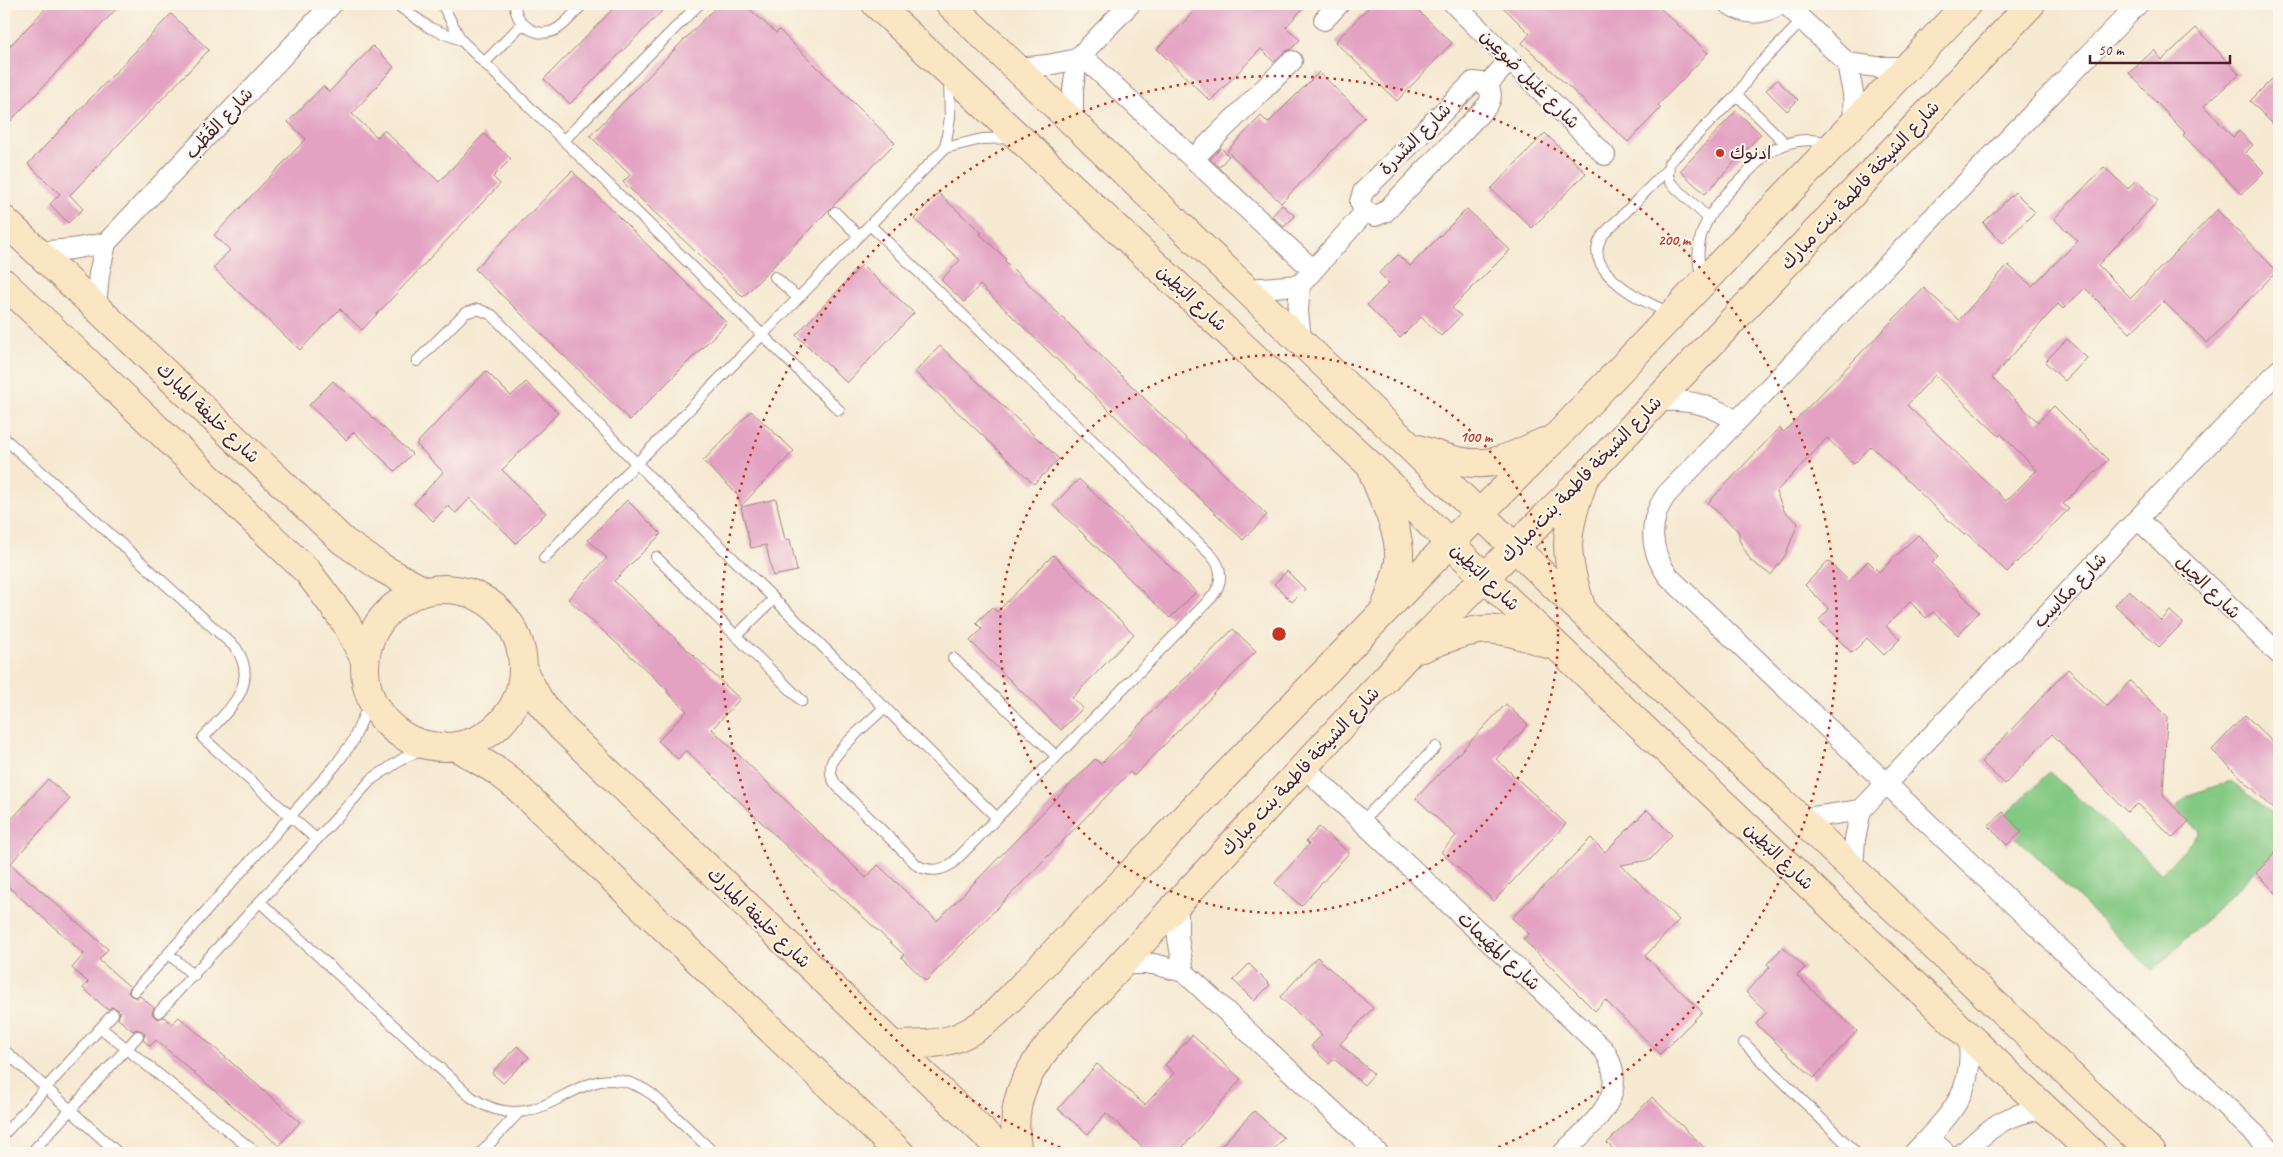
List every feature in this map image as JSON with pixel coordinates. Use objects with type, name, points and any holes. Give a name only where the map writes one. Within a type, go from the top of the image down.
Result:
[{"type":"main road","name":"شارع البَطِين","points":[[876,4],[1370,465],[2092,1153]]},
{"type":"main road","points":[[892,1044],[932,1044],[956,1040],[976,1029],[996,1013],[1450,543],[1557,436],[1967,4]]},
{"type":"main road","name":"شارع الشيخة فاطمة بنت مبارك","points":[[1018,1153],[1014,1121],[1020,1091],[1026,1076],[1051,1042],[1409,653],[1586,476],[2031,4]]},
{"type":"main road","points":[[954,6],[1515,548],[2152,1153]]},
{"type":"main road","name":"شارع خليفة المبارك","points":[[4,220],[343,541],[382,568],[424,591]]},
{"type":"main road","points":[[4,283],[308,572],[346,622],[365,660]]},
{"type":"main road","points":[[1410,446],[1448,458],[1480,463],[1504,459],[1557,436]]},
{"type":"main road","points":[[1370,465],[1396,534],[1399,550],[1396,575],[1385,611]]},
{"type":"main road","points":[[1584,614],[1571,575],[1567,547],[1573,510],[1586,476]]},
{"type":"main road","points":[[462,590],[479,596],[495,607],[508,620],[518,637],[523,654],[524,673],[517,699],[502,722],[489,734],[473,742],[445,746],[414,742],[396,731],[381,717],[371,699],[365,679],[365,660],[369,641],[384,616],[406,598],[424,591],[462,590]]},
{"type":"main road","points":[[1409,653],[1454,634],[1487,628],[1510,631],[1561,648]]},
{"type":"main road","name":"شارع خليفة المبارك","points":[[524,673],[540,702],[561,727],[1005,1153]]},
{"type":"main road","points":[[445,746],[497,771],[516,786],[900,1153]]},
{"type":"street","name":"شارع القُطُب","points":[[106,243],[332,4]]},
{"type":"street","points":[[1018,68],[1048,66],[1079,57],[1130,4]]},
{"type":"street","points":[[1324,20],[1339,4]]},
{"type":"street","name":"شارع غليل صُوعِين","points":[[1454,4],[1605,154]]},
{"type":"street","points":[[1729,4],[1736,9],[1752,13],[1769,10],[1779,4]]},
{"type":"street","points":[[1786,4],[1847,63],[1853,93],[1854,124]]},
{"type":"street","points":[[2138,4],[1666,495],[1659,504],[1653,527],[1654,549],[1658,560],[1669,578],[2275,1153]]},
{"type":"street","points":[[1073,121],[1073,90],[1079,57]]},
{"type":"street","points":[[1079,57],[1313,270]]},
{"type":"street","points":[[1487,86],[1510,60]]},
{"type":"street","points":[[1193,159],[1292,61]]},
{"type":"street","points":[[1847,63],[1877,67],[1907,67]]},
{"type":"street","name":"شارع السِّدرة","points":[[1478,82],[1487,86],[1491,96],[1487,106],[1392,205],[1380,215],[1375,216],[1361,208],[1360,197],[1366,188],[1468,85],[1478,82]]},
{"type":"street","points":[[1300,340],[1298,311],[1300,285],[1365,212]]},
{"type":"street","points":[[38,252],[106,243],[99,274],[96,306]]},
{"type":"street","points":[[1247,289],[1300,285]]},
{"type":"street","name":"شارع مكاسِب","points":[[1861,810],[2279,370]]},
{"type":"street","points":[[1656,402],[1670,400],[1698,403],[1724,413],[1736,421]]},
{"type":"street","name":"شارع الحِيل","points":[[2138,519],[2279,654]]},
{"type":"street","name":"شارع المهَيمات","points":[[1304,767],[1604,1050],[1609,1058],[1615,1077],[1612,1096],[1608,1104],[1563,1153]]},
{"type":"street","points":[[1800,819],[1861,810],[1855,839],[1853,869]]},
{"type":"street","points":[[1178,903],[1178,938],[1184,972]]},
{"type":"street","points":[[1122,964],[1154,964],[1184,972],[1378,1153]]},
{"type":"street","points":[[1914,1153],[1961,1099],[1967,1084],[1971,1060],[1968,1036]]},
{"type":"street","points":[[1963,1153],[1992,1126],[2017,1114],[2045,1109]]},
{"type":"street","points":[[1929,1138],[1946,1153]]},
{"type":"lane","points":[[396,4],[430,28],[461,40]]},
{"type":"lane","points":[[442,4],[461,40],[839,410]]},
{"type":"lane","points":[[516,4],[518,17],[522,24],[536,32],[552,32],[559,28],[583,4]]},
{"type":"lane","points":[[564,140],[699,4]]},
{"type":"lane","points":[[1673,314],[1637,298],[1621,286],[1602,265],[1598,250],[1604,233],[1668,169],[1673,158],[1737,95],[1753,71],[1803,20]]},
{"type":"lane","points":[[484,63],[522,24]]},
{"type":"lane","points":[[945,148],[950,117],[950,86],[947,70]]},
{"type":"lane","points":[[1737,95],[1785,144]]},
{"type":"lane","points":[[544,558],[945,148],[982,139],[1020,138]]},
{"type":"lane","points":[[1703,282],[1698,263],[1699,244],[1707,217],[1765,156],[1785,144],[1810,139],[1835,145]]},
{"type":"lane","points":[[1668,169],[1670,182],[1674,187],[1707,217]]},
{"type":"lane","points":[[834,212],[859,236]]},
{"type":"lane","points":[[870,225],[1211,555],[1219,568],[1220,584],[1212,597],[997,818],[947,867],[940,870],[925,869],[906,854],[835,783],[831,772],[836,755],[885,707]]},
{"type":"lane","points":[[775,277],[798,298]]},
{"type":"lane","points":[[418,360],[465,313],[478,309],[492,315],[637,464],[997,818]]},
{"type":"lane","points":[[4,438],[236,648],[244,664],[245,673],[242,690],[203,738],[316,840]]},
{"type":"lane","points":[[656,557],[802,700]]},
{"type":"lane","points":[[736,636],[774,599]]},
{"type":"lane","points":[[953,658],[1056,756]]},
{"type":"lane","points":[[135,991],[344,754],[360,727],[371,699]]},
{"type":"lane","points":[[159,1012],[378,774],[407,756],[445,746]]},
{"type":"lane","points":[[1362,821],[1436,747]]},
{"type":"lane","points":[[260,902],[471,1097],[493,1109],[518,1113],[545,1106],[589,1083],[611,1080],[623,1081],[644,1089],[653,1095],[714,1153]]},
{"type":"lane","points":[[169,954],[194,976]]},
{"type":"lane","points":[[4,1134],[113,1014]]},
{"type":"lane","points":[[101,1028],[256,1153]]},
{"type":"lane","points":[[31,1153],[138,1036]]},
{"type":"lane","points":[[1744,1043],[1856,1153]]},
{"type":"lane","points":[[4,1050],[118,1153]]},
{"type":"lane","points":[[480,1153],[518,1113]]},
{"type":"green space","points":[[2049,772],[2162,873],[2200,832],[2174,809],[2189,795],[2231,781],[2279,818],[2279,848],[2153,971],[1999,821]]},
{"type":"building","points":[[50,4],[121,4],[4,128],[4,52]]},
{"type":"building","points":[[618,4],[669,4],[570,104],[544,79]]},
{"type":"building","points":[[719,4],[744,4],[776,33],[779,30],[895,143],[743,297],[623,182],[630,175],[590,136]]},
{"type":"building","points":[[1202,4],[1307,4],[1286,27],[1300,40],[1291,49],[1284,52],[1274,62],[1261,49],[1210,101],[1157,49]]},
{"type":"building","points":[[1372,4],[1411,4],[1452,43],[1397,101],[1335,42]]},
{"type":"building","points":[[1500,4],[1656,4],[1708,53],[1658,105],[1661,108],[1628,142],[1522,43],[1530,34]]},
{"type":"building","points":[[171,14],[209,50],[70,195],[83,209],[68,223],[50,204],[60,194],[28,164]]},
{"type":"building","points":[[2196,28],[2239,74],[2204,106],[2233,137],[2239,131],[2253,145],[2245,153],[2264,172],[2241,194],[2183,135],[2185,133],[2129,73],[2154,50],[2162,60]]},
{"type":"building","points":[[373,46],[394,67],[352,114],[377,137],[384,130],[439,182],[484,134],[511,159],[493,177],[500,184],[362,330],[340,309],[300,350],[213,268],[230,250],[214,235],[306,139],[288,122],[323,86],[329,92]]},
{"type":"building","points":[[1319,72],[1365,117],[1281,203],[1227,151],[1261,116],[1268,123]]},
{"type":"building","points":[[2279,72],[2279,130],[2250,101]]},
{"type":"building","points":[[1777,80],[1798,100],[1787,111],[1766,90]]},
{"type":"building","name":"ادنوك","points":[[1736,111],[1761,134],[1705,194],[1680,171]]},
{"type":"building","points":[[1545,133],[1586,173],[1532,228],[1491,189]]},
{"type":"building","points":[[1221,148],[1229,156],[1219,167],[1210,159]]},
{"type":"building","points":[[2104,167],[2128,189],[2136,180],[2158,201],[2098,265],[2131,298],[2217,210],[2277,271],[2207,343],[2163,301],[2130,333],[2085,288],[2063,309],[2058,304],[1992,378],[2038,422],[2054,406],[2108,460],[2063,504],[2069,509],[2007,572],[1966,533],[1964,535],[1871,446],[1854,464],[1827,438],[1776,492],[1784,511],[1798,523],[1785,556],[1771,575],[1751,561],[1739,540],[1739,532],[1708,503],[1779,428],[1784,432],[1924,288],[1959,320],[2008,265],[2032,286],[2078,241],[2054,219]],"holes":[[[1935,375],[1999,436],[2001,434],[2037,470],[2006,501],[1907,405]]]},
{"type":"building","points":[[572,171],[727,323],[630,420],[475,269]]},
{"type":"building","points":[[2015,192],[2035,212],[2003,243],[1983,223]]},
{"type":"building","points":[[938,193],[982,233],[980,234],[1006,259],[1005,261],[1149,403],[1267,515],[1243,540],[980,285],[964,302],[941,280],[960,260],[914,219]]},
{"type":"building","points":[[1282,205],[1295,216],[1284,227],[1272,216]]},
{"type":"building","points":[[1467,209],[1510,250],[1452,308],[1461,316],[1441,336],[1421,317],[1400,338],[1367,305],[1389,283],[1379,273],[1398,255],[1410,266]]},
{"type":"building","points":[[862,265],[914,313],[847,383],[796,335]]},
{"type":"building","points":[[2067,339],[2087,358],[2065,381],[2045,362]]},
{"type":"building","points":[[940,346],[1059,459],[1034,484],[915,372]]},
{"type":"building","points":[[486,371],[511,396],[526,382],[558,413],[502,470],[546,513],[516,543],[470,498],[456,513],[448,506],[433,521],[414,504],[443,472],[416,444]]},
{"type":"building","points":[[333,381],[412,454],[395,471],[354,432],[346,440],[309,405]]},
{"type":"building","points":[[751,411],[794,451],[741,506],[738,495],[703,461]]},
{"type":"building","points":[[1079,479],[1196,592],[1170,618],[1053,505]]},
{"type":"building","points":[[776,499],[785,540],[790,539],[797,571],[773,576],[766,545],[751,548],[741,507]]},
{"type":"building","points":[[627,500],[661,534],[614,581],[740,699],[712,729],[866,878],[878,865],[937,921],[1095,759],[1101,764],[1233,629],[1256,651],[1134,776],[1130,772],[926,981],[901,957],[904,955],[832,890],[686,750],[678,759],[658,741],[687,711],[667,692],[668,690],[568,599],[607,558],[588,540]]},
{"type":"building","points":[[1918,535],[1939,556],[1932,563],[1979,612],[1958,635],[1933,612],[1926,618],[1910,602],[1886,626],[1900,639],[1884,655],[1867,638],[1852,653],[1819,620],[1829,609],[1805,585],[1828,561],[1849,581],[1868,561],[1879,572]]},
{"type":"building","points":[[1053,555],[1134,634],[1072,698],[1083,708],[1061,730],[970,641],[982,629],[976,623],[992,607],[997,612]]},
{"type":"building","points":[[1287,571],[1305,589],[1292,602],[1274,584]]},
{"type":"building","points":[[2129,590],[2161,621],[2170,611],[2183,623],[2159,647],[2115,605]]},
{"type":"building","points":[[2068,669],[2107,706],[2130,681],[2167,717],[2163,796],[2189,821],[2173,838],[2138,804],[2127,812],[2052,734],[2005,784],[1981,762]]},
{"type":"building","points":[[1506,704],[1528,725],[1496,759],[1566,824],[1494,901],[1441,852],[1456,836],[1416,798]]},
{"type":"building","points":[[2245,715],[2279,748],[2279,814],[2212,750]]},
{"type":"building","points":[[48,779],[70,799],[10,864],[108,949],[99,960],[130,987],[128,993],[131,996],[137,998],[140,996],[154,1008],[152,1014],[157,1019],[164,1017],[172,1024],[179,1017],[300,1122],[279,1146],[156,1040],[150,1046],[143,1040],[145,1034],[142,1031],[136,1029],[133,1031],[118,1019],[120,1012],[117,1009],[111,1007],[108,1010],[83,988],[88,982],[72,968],[84,954],[4,883],[4,828]]},
{"type":"building","points":[[1647,810],[1672,835],[1650,860],[1621,865],[1679,920],[1645,956],[1702,1012],[1660,1054],[1605,1000],[1595,1011],[1523,939],[1529,934],[1512,918],[1591,838],[1605,852]]},
{"type":"building","points":[[2003,812],[2022,832],[2007,845],[1988,826]]},
{"type":"building","points":[[1319,827],[1349,853],[1301,906],[1275,883],[1309,844],[1306,841]]},
{"type":"building","points":[[2279,849],[2279,896],[2256,873]]},
{"type":"building","points":[[1783,947],[1805,968],[1797,976],[1857,1031],[1814,1078],[1756,1024],[1767,1012],[1746,992],[1770,967],[1767,964]]},
{"type":"building","points":[[1317,957],[1373,1008],[1340,1044],[1374,1074],[1364,1085],[1334,1059],[1329,1064],[1311,1046],[1322,1035],[1280,997]]},
{"type":"building","points":[[1249,964],[1270,985],[1254,1001],[1233,980]]},
{"type":"building","points":[[1192,1035],[1241,1079],[1178,1153],[1149,1153],[1106,1113],[1088,1134],[1058,1109],[1097,1064],[1145,1105],[1174,1073],[1165,1065]]},
{"type":"building","points":[[517,1046],[529,1057],[503,1083],[492,1073]]},
{"type":"building","points":[[1652,1097],[1710,1153],[1617,1153],[1607,1143]]},
{"type":"building","points":[[1254,1111],[1284,1138],[1270,1153],[1230,1153],[1221,1146]]},
{"type":"place","name":"ادنوك","points":[[1720,153]]}]
